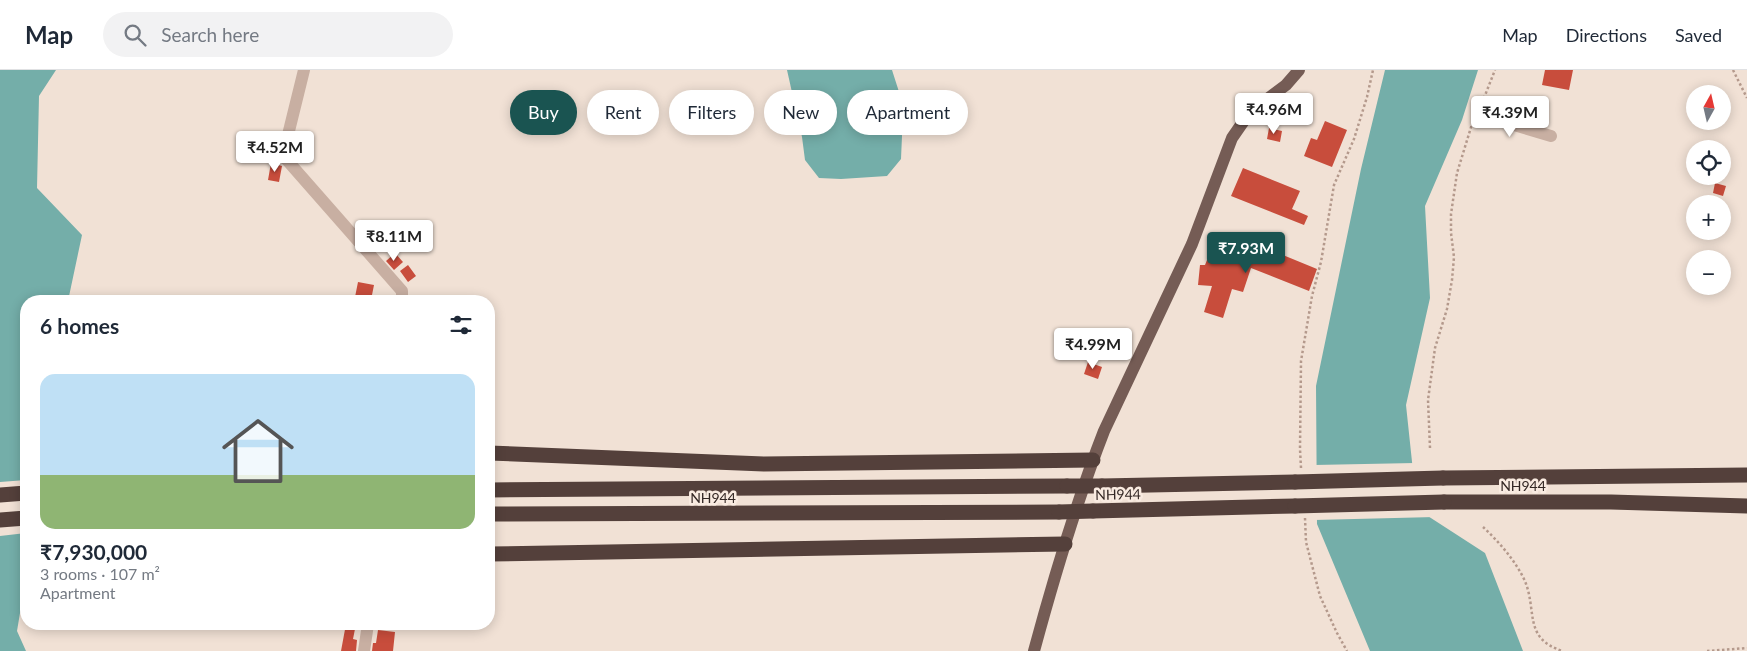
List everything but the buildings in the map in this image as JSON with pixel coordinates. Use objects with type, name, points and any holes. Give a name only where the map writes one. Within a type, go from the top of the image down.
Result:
[{"type":"highway","points":[[495,453],[764,464],[1093,460]]},
{"type":"highway","name":"NH944","points":[[495,490],[1102,486],[1298,475],[1443,478],[1747,475]]},
{"type":"highway","points":[[0,495],[20,493]]},
{"type":"highway","name":"NH944","points":[[495,514],[1300,511],[1444,502],[1610,502],[1747,506]]},
{"type":"highway","points":[[0,520],[20,518]]},
{"type":"highway","points":[[495,554],[1065,544]]},
{"type":"main road","points":[[1034,651],[1065,544],[1104,431],[1192,244],[1232,138],[1250,112],[1286,85],[1300,70]]},
{"type":"street","points":[[304,70],[287,140],[286,159],[402,291],[402,295]]},
{"type":"street","points":[[1477,114],[1550,136]]},
{"type":"street","points":[[364,651],[367,630]]},
{"type":"path","points":[[1298,475],[1301,361],[1312,296],[1322,262],[1334,185],[1354,139],[1368,97],[1373,70]]},
{"type":"path","points":[[1733,70],[1747,98]]},
{"type":"path","points":[[1430,448],[1428,400],[1435,348],[1447,309],[1452,280],[1454,256],[1451,214],[1457,173]]},
{"type":"path","points":[[1300,511],[1320,596],[1347,651]]},
{"type":"path","points":[[1483,528],[1500,543],[1524,579],[1531,601],[1533,624],[1540,639],[1554,648],[1563,651]]},
{"type":"path","points":[[1707,651],[1747,648]]},
{"type":"water","points":[[0,70],[56,70],[39,96],[37,188],[82,235],[69,295],[20,295],[20,613],[17,631],[26,651],[0,651]]},
{"type":"water","points":[[787,70],[892,70],[898,90],[847,90],[847,135],[902,135],[901,159],[887,176],[841,179],[819,178],[805,160],[802,135],[837,135],[837,90],[791,90]]},
{"type":"water","points":[[1385,70],[1478,70],[1462,120],[1425,206],[1430,298],[1406,405],[1417,509],[1485,553],[1523,651],[1370,651],[1317,524],[1316,386],[1361,169]]},
{"type":"pier","points":[[1415,463],[1420,507],[1435,517],[1314,520],[1314,465]]},
{"type":"pier","points":[[20,480],[20,534],[0,536],[0,482]]}]
